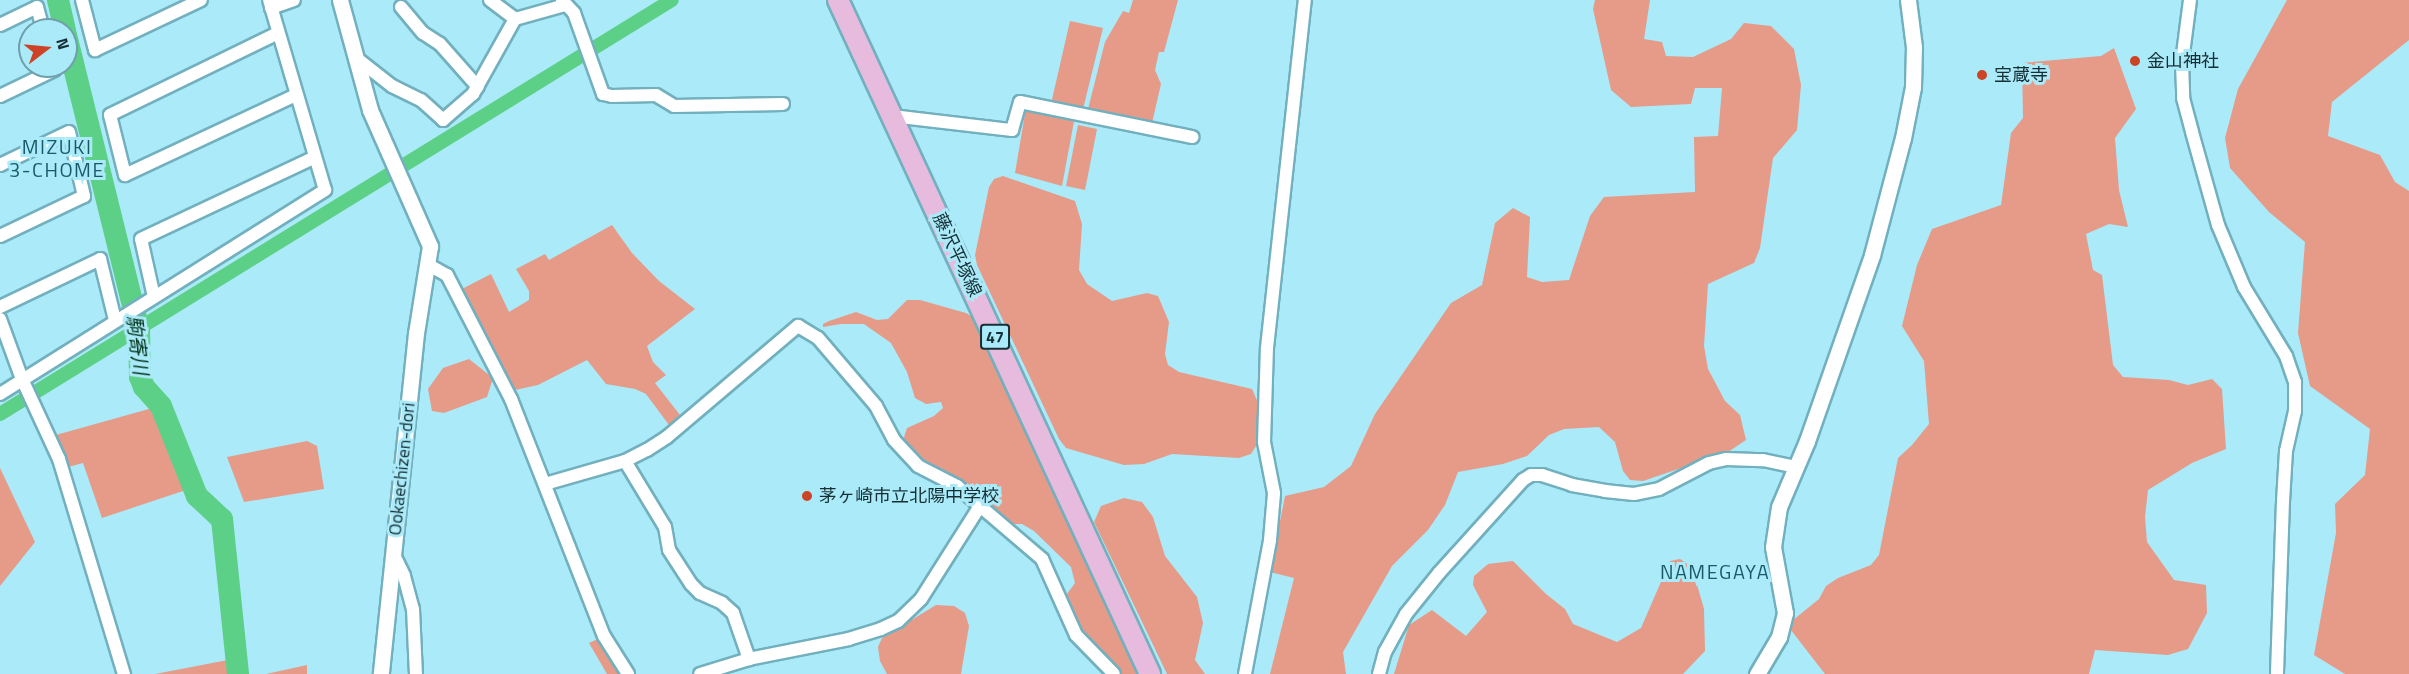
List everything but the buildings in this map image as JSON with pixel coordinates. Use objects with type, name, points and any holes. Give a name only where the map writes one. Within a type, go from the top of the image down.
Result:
[{"type":"main road","name":"藤沢平塚線","points":[[838,0],[1150,674]]},
{"type":"street","points":[[82,0],[95,50],[201,0]]},
{"type":"street","points":[[0,394],[325,190],[270,4],[294,0]]},
{"type":"street","name":"Ookaechizen-dori","points":[[340,0],[370,110],[429,241],[416,333],[381,674]]},
{"type":"street","points":[[490,0],[515,19]]},
{"type":"street","points":[[1245,674],[1270,540],[1274,493],[1264,442],[1267,348],[1305,0]]},
{"type":"street","points":[[1757,674],[1779,638],[1785,613],[1773,537],[1779,507],[1872,255],[1904,138],[1913,87],[1914,48],[1908,0]]},
{"type":"street","points":[[2190,0],[2182,62],[2184,98],[2192,132],[2218,225],[2244,286],[2286,356],[2295,382],[2295,411],[2286,451],[2277,674]]},
{"type":"street","points":[[355,57],[392,86],[422,100],[443,120],[478,87],[515,19],[563,2],[574,13],[603,94],[612,96],[656,94],[674,106],[783,104]]},
{"type":"street","points":[[0,25],[37,8],[40,18]]},
{"type":"street","points":[[401,8],[423,33],[440,44],[478,87]]},
{"type":"street","points":[[278,33],[110,115],[125,175],[296,95]]},
{"type":"street","points":[[0,96],[37,78]]},
{"type":"street","points":[[892,116],[1012,130],[1020,102],[1192,137]]},
{"type":"street","points":[[0,165],[69,132],[84,196],[0,236]]},
{"type":"street","points":[[150,300],[141,239],[315,157]]},
{"type":"street","points":[[0,307],[100,259],[120,317]]},
{"type":"street","points":[[427,264],[447,275],[511,399],[604,636],[628,674]]},
{"type":"street","points":[[0,318],[22,379],[59,459],[124,674]]},
{"type":"street","points":[[545,484],[625,460],[667,437],[798,326],[818,338],[876,406],[894,440],[918,466],[957,486],[1042,560],[1076,635],[1114,674]]},
{"type":"street","points":[[1379,674],[1385,652],[1406,614],[1439,573],[1523,480],[1531,475],[1542,475],[1583,487],[1634,494],[1659,489],[1709,463],[1726,459],[1763,460],[1795,467]]},
{"type":"street","points":[[625,460],[665,527],[669,550],[691,584],[700,593],[722,603],[733,613],[750,660]]},
{"type":"street","points":[[700,674],[750,660],[849,639],[898,621],[921,599],[980,506]]},
{"type":"street","points":[[393,552],[404,576],[413,609],[416,674]]},
{"type":"shaded area","points":[[1133,0],[1178,0],[1164,52],[1159,52],[1155,70],[1161,84],[1152,123],[1088,109],[1105,42],[1123,11],[1129,13]]},
{"type":"shaded area","points":[[1595,0],[1650,0],[1644,39],[1662,42],[1666,56],[1693,57],[1731,39],[1744,23],[1771,26],[1794,49],[1801,85],[1797,130],[1773,158],[1760,248],[1754,263],[1708,284],[1704,346],[1708,369],[1725,401],[1740,415],[1746,440],[1728,452],[1643,481],[1630,480],[1623,471],[1615,442],[1599,427],[1564,429],[1549,435],[1527,456],[1503,464],[1458,472],[1445,505],[1428,530],[1392,566],[1343,652],[1346,674],[1270,674],[1294,578],[1270,572],[1285,496],[1324,487],[1351,466],[1375,414],[1451,303],[1482,285],[1495,223],[1513,208],[1530,217],[1527,277],[1542,282],[1569,280],[1590,216],[1604,197],[1695,192],[1694,137],[1718,136],[1722,88],[1695,88],[1691,104],[1631,107],[1611,90],[1593,9]]},
{"type":"shaded area","points":[[2287,0],[2409,0],[2409,40],[2332,102],[2328,136],[2380,155],[2395,182],[2409,191],[2409,674],[2345,674],[2314,655],[2336,533],[2335,504],[2365,475],[2370,429],[2310,386],[2298,333],[2305,242],[2269,212],[2230,168],[2225,138],[2238,89]]},
{"type":"shaded area","points":[[1070,21],[1103,28],[1083,109],[1051,104]]},
{"type":"shaded area","points":[[2114,48],[2136,109],[2115,138],[2119,190],[2128,227],[2109,224],[2086,234],[2093,270],[2102,275],[2113,365],[2123,377],[2169,380],[2188,385],[2212,379],[2222,389],[2226,449],[2192,463],[2148,490],[2145,517],[2147,542],[2174,580],[2206,585],[2207,613],[2188,649],[2168,655],[2095,650],[2089,674],[1825,674],[1787,625],[1819,599],[1826,586],[1838,578],[1871,565],[1879,555],[1898,458],[1929,424],[1924,361],[1902,326],[1917,265],[1932,229],[2001,205],[2011,133],[2023,118],[2022,63],[2101,56]]},
{"type":"shaded area","points":[[1026,108],[1075,116],[1062,186],[1015,173]]},
{"type":"shaded area","points":[[1078,125],[1097,129],[1085,190],[1066,186]]},
{"type":"shaded area","points":[[1003,176],[1075,201],[1082,224],[1079,270],[1087,284],[1112,301],[1147,293],[1158,296],[1169,322],[1165,354],[1168,365],[1179,372],[1252,389],[1259,405],[1256,446],[1251,454],[1239,458],[1172,454],[1144,464],[1124,465],[1066,448],[1059,439],[977,265],[975,255],[989,187],[994,179]]},
{"type":"shaded area","points":[[612,225],[632,253],[659,281],[695,309],[647,346],[653,362],[666,375],[655,383],[680,415],[669,425],[646,394],[635,389],[606,384],[587,360],[538,385],[515,390],[462,289],[491,274],[509,312],[529,300],[529,291],[516,269],[545,254],[549,260]]},
{"type":"shaded area","points":[[907,300],[920,300],[966,313],[974,318],[1140,674],[1119,674],[1084,639],[1067,594],[1075,583],[1071,567],[1034,531],[1022,524],[1009,524],[970,489],[916,457],[906,445],[904,437],[907,428],[934,416],[943,408],[941,402],[926,404],[915,398],[907,372],[891,343],[864,324],[823,327],[823,324],[829,321],[856,312],[877,320],[888,319]]},
{"type":"shaded area","points":[[469,359],[493,378],[487,397],[444,413],[432,411],[428,389],[443,368]]},
{"type":"shaded area","points":[[156,407],[189,489],[102,518],[83,463],[68,467],[56,435]]},
{"type":"shaded area","points":[[307,441],[317,446],[324,489],[244,502],[227,457]]},
{"type":"shaded area","points":[[0,468],[35,542],[0,586]]},
{"type":"shaded area","points":[[1124,498],[1142,502],[1153,517],[1165,556],[1197,597],[1203,623],[1195,660],[1205,674],[1167,674],[1094,522],[1101,506]]},
{"type":"shaded area","points":[[1680,559],[1692,567],[1704,609],[1705,651],[1683,674],[1394,674],[1409,625],[1432,610],[1466,636],[1487,612],[1473,585],[1474,576],[1488,564],[1513,561],[1546,594],[1565,609],[1573,624],[1617,642],[1641,628],[1670,561]]},
{"type":"shaded area","points":[[936,605],[954,606],[965,613],[969,626],[961,674],[887,674],[880,661],[878,647],[882,638]]},
{"type":"shaded area","points":[[600,638],[621,674],[607,674],[589,643]]},
{"type":"shaded area","points":[[228,660],[230,674],[155,674]]},
{"type":"shaded area","points":[[307,665],[307,674],[266,674]]},
{"type":"waterway","name":"駒寄川","points":[[58,0],[62,18]]},
{"type":"waterway","points":[[0,414],[672,0]]},
{"type":"waterway","name":"駒寄川","points":[[77,78],[139,329],[140,377],[144,387],[161,406],[197,496],[222,519],[238,674]]},
{"type":"place","name":"金山神社","points":[[2135,61]]},
{"type":"place","name":"宝蔵寺","points":[[1982,75]]},
{"type":"place","name":"茅ヶ崎市立北陽中学校","points":[[807,496]]},
{"type":"district","name":"MIZUKI 3-CHOME","points":[[57,158]]},
{"type":"district","name":"NAMEGAYA","points":[[1715,571]]}]
